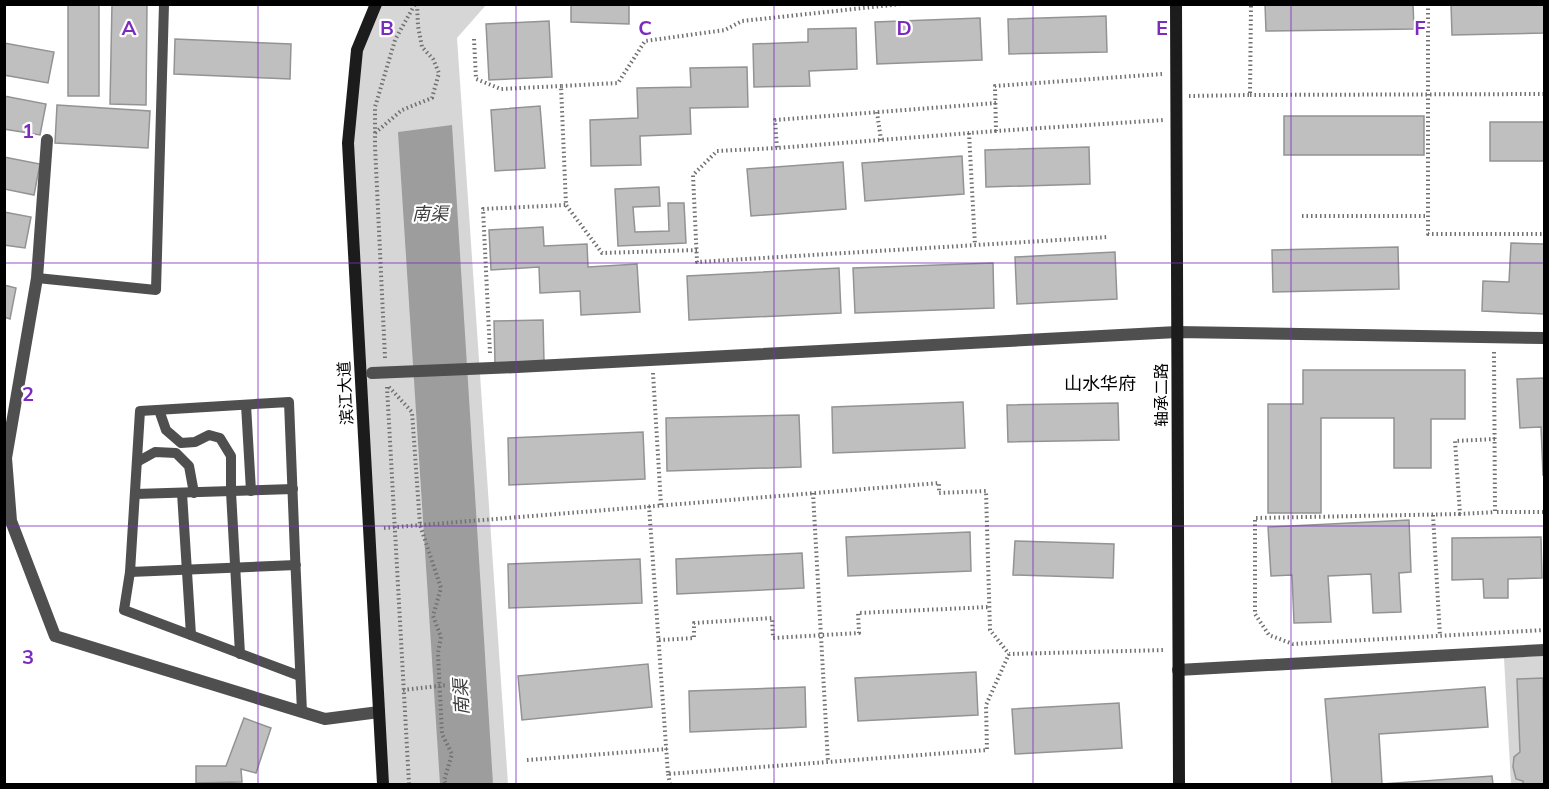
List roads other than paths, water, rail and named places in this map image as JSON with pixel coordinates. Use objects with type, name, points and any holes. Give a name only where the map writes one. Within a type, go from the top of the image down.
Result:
[{"type":"street","name":"轴承二路","points":[[1176,4],[1179,784]]},
{"type":"street","name":"滨江大道","points":[[371,6],[357,50],[348,143],[366,374],[369,529],[383,784]]},
{"type":"street","points":[[47,140],[37,278],[6,458],[11,521],[55,636],[325,719],[379,712]]},
{"type":"street","points":[[366,374],[1177,332],[1545,338]]},
{"type":"street","points":[[1178,670],[1545,650]]},
{"type":"lane","points":[[37,278],[156,290],[164,4]]},
{"type":"lane","points":[[300,676],[124,610],[130,572],[140,411],[289,402],[302,712]]},
{"type":"lane","points":[[246,405],[251,491]]},
{"type":"lane","points":[[159,410],[166,430],[181,443],[195,442],[208,435],[220,438],[231,456],[240,654]]},
{"type":"lane","points":[[137,462],[155,452],[176,453],[189,466],[194,493]]},
{"type":"lane","points":[[135,494],[292,489]]},
{"type":"lane","points":[[182,493],[191,635]]},
{"type":"lane","points":[[130,572],[296,566]]},
{"type":"water","name":"南渠","points":[[452,125],[493,784],[440,784],[398,132]]},
{"type":"district","name":"山水华府","points":[[1100,383]]}]
